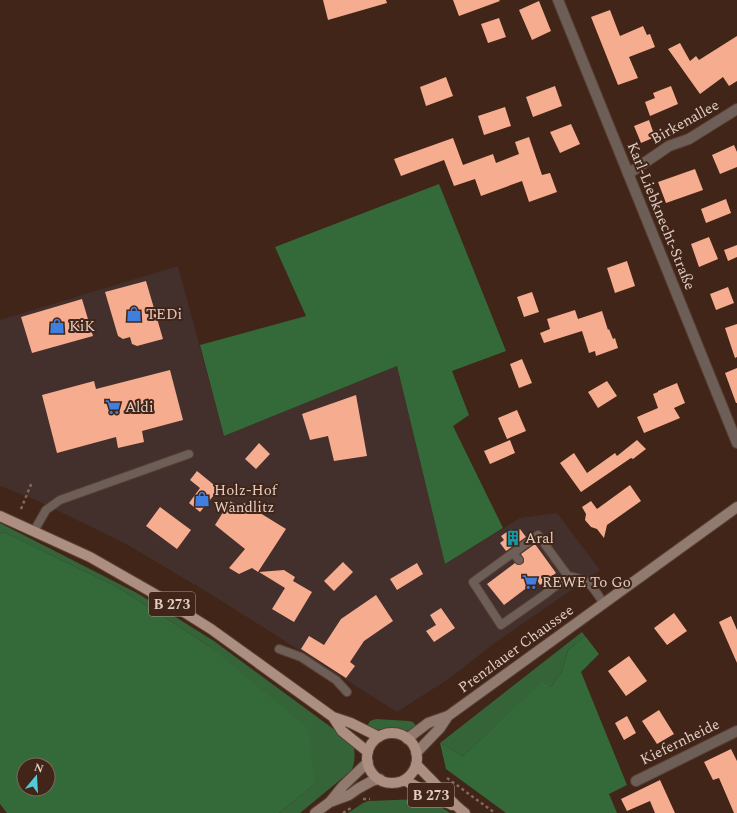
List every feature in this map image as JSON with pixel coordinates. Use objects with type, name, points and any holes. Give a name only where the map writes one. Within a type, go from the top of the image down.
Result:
[{"type":"main road","name":"Prenzlauer Chaussee","points":[[407,739],[428,723],[448,716],[737,507]]},
{"type":"main road","name":"B 273","points":[[0,516],[90,557],[166,601],[211,629],[333,717],[351,723],[379,737]]},
{"type":"main road","name":"Prenzlauer Chaussee","points":[[416,753],[440,728],[448,716]]},
{"type":"main road","name":"B 273","points":[[333,717],[342,731],[368,757]]},
{"type":"main road","points":[[393,733],[401,735],[407,739],[412,743],[417,759],[414,771],[410,776],[396,783],[388,782],[374,775],[370,769],[368,757],[370,746],[374,741],[386,734],[393,733]]},
{"type":"main road","points":[[315,813],[330,802],[368,757]]},
{"type":"main road","name":"B 273","points":[[416,764],[428,778],[462,811]]},
{"type":"main road","points":[[330,802],[348,795],[372,781],[380,779]]},
{"type":"main road","name":"B 273","points":[[404,780],[462,811]]},
{"type":"street","name":"Karl-Liebknecht-Straße","points":[[558,0],[737,443]]},
{"type":"street","name":"Birkenallee","points":[[628,174],[669,146],[689,139],[737,110]]},
{"type":"street","name":"Kiefernheide","points":[[636,781],[737,731]]},
{"type":"lane","points":[[34,531],[46,510],[60,500],[189,454]]},
{"type":"lane","points":[[568,576],[501,625],[473,582],[538,535],[568,576],[579,578],[591,584],[604,604]]},
{"type":"lane","points":[[513,553],[519,560]]},
{"type":"lane","points":[[279,649],[302,657],[336,680],[347,692]]},
{"type":"path","points":[[21,509],[32,482]]},
{"type":"path","points":[[447,778],[495,813]]},
{"type":"shaded area","points":[[178,266],[224,436],[397,366],[445,564],[520,518],[557,513],[600,570],[496,642],[450,678],[397,712],[212,595],[126,544],[36,500],[0,486],[0,320]]},
{"type":"green space","points":[[439,184],[506,351],[452,371],[469,415],[453,426],[503,528],[445,564],[397,366],[224,436],[200,345],[306,316],[275,247]]},
{"type":"green space","points":[[0,523],[137,593],[214,641],[343,736],[354,748],[355,754],[351,771],[300,813],[279,813],[315,784],[209,646],[119,588],[4,532],[0,534]]},
{"type":"green space","points":[[4,532],[119,588],[209,646],[308,728],[315,784],[279,813],[7,813],[0,804],[0,534]]},
{"type":"green space","points":[[582,632],[585,636],[568,650],[562,671],[551,687],[542,683],[463,756],[440,743]]},
{"type":"green space","points":[[585,636],[599,654],[581,672],[627,785],[609,794],[617,813],[506,813],[446,769],[440,743],[463,756],[542,682],[551,687],[562,671],[568,650]]},
{"type":"green space","points":[[376,719],[409,721],[413,722],[418,728],[406,731],[392,728],[377,730],[367,726],[370,721]]},
{"type":"green space","points":[[425,795],[450,813],[348,813],[368,801],[421,799]]},
{"type":"building","points":[[323,0],[386,0],[387,3],[328,20]]},
{"type":"building","points":[[453,0],[499,0],[500,1],[459,16]]},
{"type":"building","points":[[539,1],[551,31],[532,40],[519,10]]},
{"type":"building","points":[[610,10],[620,36],[643,26],[647,35],[650,34],[655,47],[629,57],[638,78],[618,85],[591,17]]},
{"type":"building","points":[[499,18],[506,37],[488,43],[481,24]]},
{"type":"building","points":[[737,36],[737,81],[729,86],[723,77],[700,94],[668,49],[680,43],[690,61],[696,56],[699,60]]},
{"type":"building","points":[[446,77],[453,96],[426,106],[420,87]]},
{"type":"building","points":[[555,86],[562,106],[533,117],[526,97]]},
{"type":"building","points":[[671,86],[678,104],[650,116],[645,102],[655,98],[653,93]]},
{"type":"building","points":[[505,107],[511,126],[484,135],[478,116]]},
{"type":"building","points":[[649,120],[655,137],[641,143],[634,126]]},
{"type":"building","points":[[571,124],[580,144],[560,153],[550,132]]},
{"type":"building","points":[[529,137],[542,175],[550,173],[557,192],[529,202],[522,181],[481,196],[475,179],[454,186],[444,160],[401,176],[394,159],[453,138],[463,165],[493,154],[496,163],[519,154],[515,142]]},
{"type":"building","points":[[734,145],[737,152],[737,167],[720,174],[712,155]]},
{"type":"building","points":[[695,169],[703,190],[666,203],[658,182]]},
{"type":"building","points":[[726,199],[731,213],[706,223],[701,209]]},
{"type":"building","points":[[709,237],[718,259],[699,267],[691,244]]},
{"type":"building","points":[[737,245],[737,257],[728,261],[724,250]]},
{"type":"building","points":[[627,261],[635,286],[615,293],[607,268]]},
{"type":"building","name":"TEDi","points":[[146,281],[163,339],[137,346],[132,344],[130,337],[123,339],[118,336],[105,292]]},
{"type":"building","points":[[728,287],[734,303],[716,310],[710,294]]},
{"type":"building","points":[[532,292],[539,312],[524,317],[517,297]]},
{"type":"building","name":"KiK","points":[[82,299],[93,336],[32,353],[21,317]]},
{"type":"building","points":[[575,310],[578,319],[602,311],[608,330],[609,329],[613,339],[615,338],[618,348],[596,356],[595,351],[589,353],[582,331],[544,343],[540,333],[550,329],[547,319]]},
{"type":"building","points":[[737,324],[737,357],[735,358],[725,328]]},
{"type":"building","points":[[522,359],[532,383],[519,388],[510,364]]},
{"type":"building","points":[[737,368],[737,403],[736,403],[725,373]]},
{"type":"building","name":"Aldi","points":[[170,370],[183,420],[142,431],[144,442],[118,448],[116,437],[57,453],[42,395],[94,381],[96,389]]},
{"type":"building","points":[[607,381],[617,396],[598,408],[588,392]]},
{"type":"building","points":[[677,383],[685,403],[674,408],[680,418],[644,433],[637,417],[658,408],[653,394]]},
{"type":"building","points":[[356,395],[367,456],[334,461],[328,436],[310,440],[302,414]]},
{"type":"building","points":[[517,410],[526,431],[507,439],[498,418]]},
{"type":"building","points":[[510,440],[515,453],[490,464],[484,451]]},
{"type":"building","points":[[637,440],[646,449],[581,492],[560,463],[574,453],[587,473],[615,453],[617,456]]},
{"type":"building","points":[[259,443],[270,454],[256,469],[245,459]]},
{"type":"building","points":[[197,471],[219,489],[200,512],[189,503],[200,488],[190,480]]},
{"type":"building","points":[[630,485],[641,501],[607,525],[604,538],[597,529],[591,527],[585,520],[586,514],[582,507],[591,501],[597,509]]},
{"type":"building","points":[[230,501],[241,508],[244,503],[286,529],[258,572],[252,568],[239,574],[229,568],[245,549],[215,525]]},
{"type":"building","points":[[160,507],[191,530],[177,549],[146,526]]},
{"type":"building","name":"Aral","points":[[511,529],[514,533],[520,529],[526,537],[506,551],[500,543],[504,540],[501,536]]},
{"type":"building","points":[[535,544],[556,573],[540,585],[537,580],[504,605],[487,584],[515,563],[518,565],[522,564],[524,559],[521,554]]},
{"type":"building","points":[[343,562],[353,572],[334,591],[324,581]]},
{"type":"building","points":[[417,563],[423,574],[397,590],[390,579]]},
{"type":"building","points":[[284,570],[295,577],[293,581],[312,592],[294,622],[272,609],[285,588],[259,572]]},
{"type":"building","points":[[376,595],[393,621],[364,641],[350,662],[355,666],[346,678],[301,649],[309,636],[324,645],[341,619]]},
{"type":"building","points":[[441,608],[455,628],[434,642],[426,631],[436,625],[430,615]]},
{"type":"building","points":[[674,613],[687,631],[667,645],[654,628]]},
{"type":"building","points":[[731,616],[737,630],[737,663],[719,622]]},
{"type":"building","points":[[629,656],[647,681],[626,696],[608,671]]},
{"type":"building","points":[[659,710],[674,734],[657,744],[642,721]]},
{"type":"building","points":[[627,716],[636,733],[624,740],[615,723]]},
{"type":"building","points":[[731,749],[737,761],[737,813],[734,813],[719,778],[713,780],[704,762]]},
{"type":"building","points":[[660,780],[675,813],[655,813],[650,801],[627,811],[621,799]]},
{"type":"place","name":"TEDi","points":[[134,314]]},
{"type":"place","name":"KiK","points":[[57,326]]},
{"type":"place","name":"Aldi","points":[[113,407]]},
{"type":"place","name":"Holz-Hof Wandlitz","points":[[202,499]]},
{"type":"place","name":"Aral","points":[[513,538]]},
{"type":"place","name":"REWE To Go","points":[[530,582]]}]
